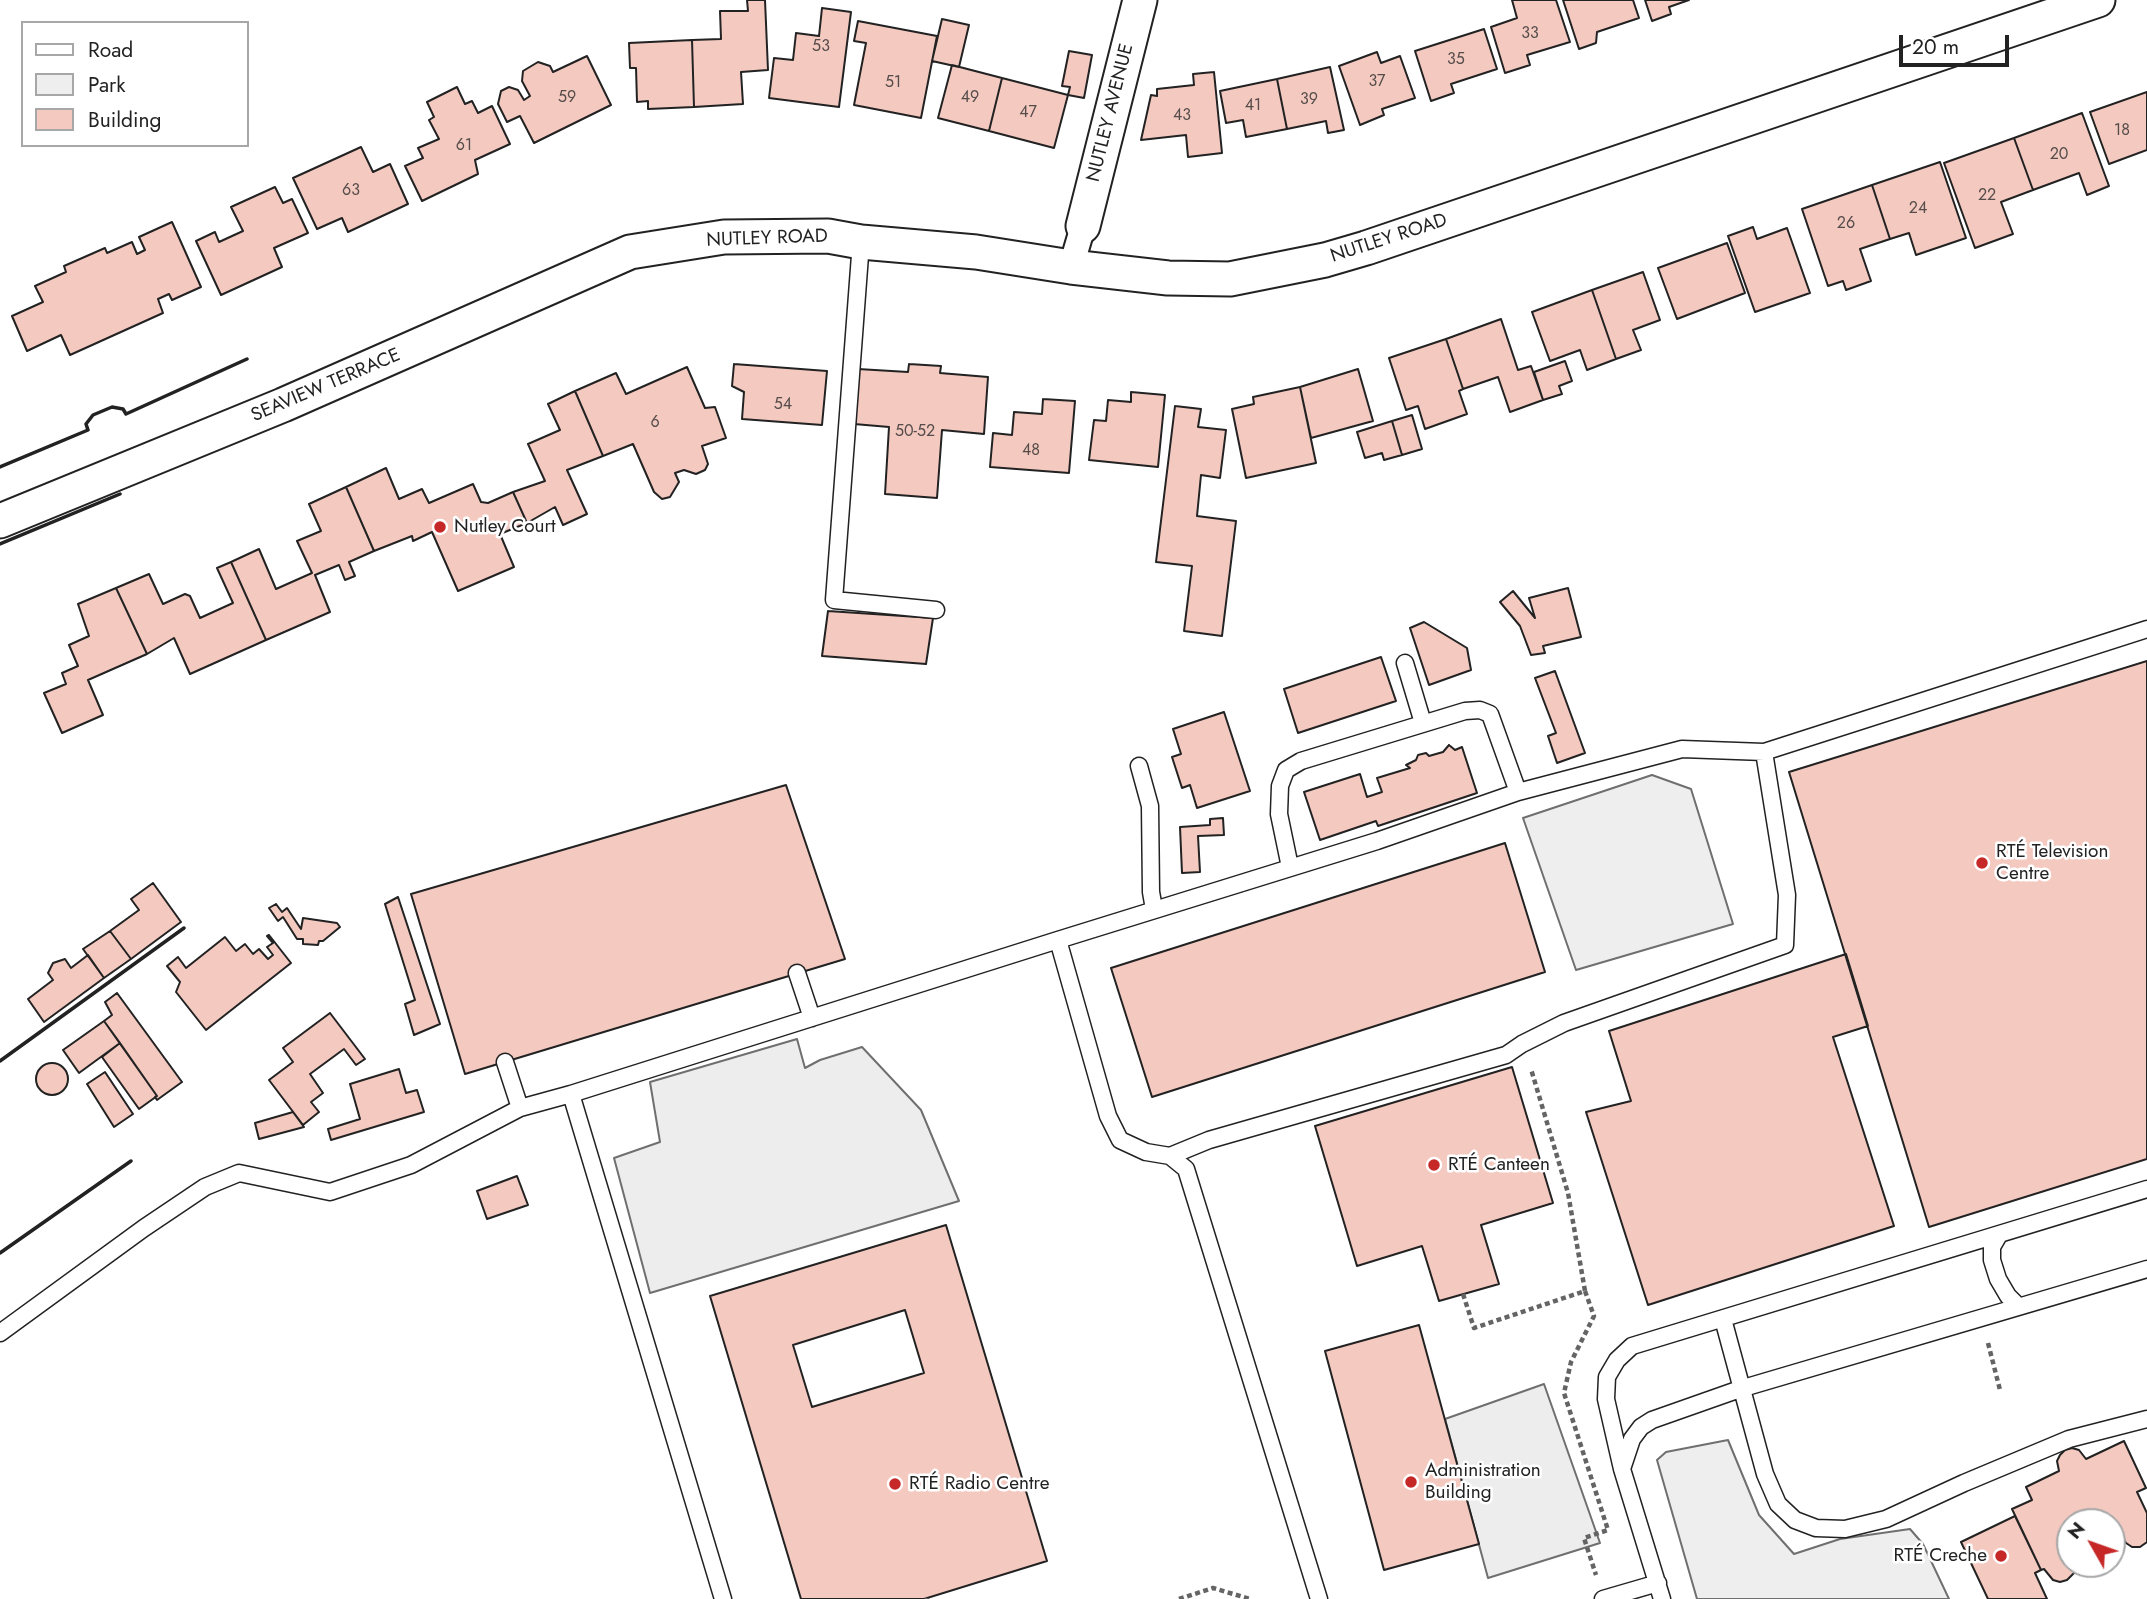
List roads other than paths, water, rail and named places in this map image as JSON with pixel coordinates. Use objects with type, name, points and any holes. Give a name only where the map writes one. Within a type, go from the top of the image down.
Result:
[{"type":"street","name":"NUTLEY AVENUE","points":[[1083,226],[1140,0]]},
{"type":"street","name":"NUTLEY ROAD","points":[[650,249],[724,237],[828,236],[861,242],[976,251],[1071,267],[1168,278],[1230,279],[1325,260],[1366,248],[2098,0]]},
{"type":"street","points":[[1071,267],[1083,226]]},
{"type":"street","name":"SEAVIEW TERRACE","points":[[0,521],[283,405],[630,252],[650,249]]},
{"type":"lane","points":[[861,242],[834,600],[936,610]]},
{"type":"lane","points":[[0,1333],[205,1186],[239,1173],[330,1192],[411,1165],[520,1108],[1377,841],[1518,792],[1682,749],[1764,752],[2147,629]]},
{"type":"lane","points":[[1405,663],[1423,723]]},
{"type":"lane","points":[[1290,867],[1279,814],[1280,786],[1286,770],[1301,761],[1465,711],[1480,710],[1490,714],[1518,792]]},
{"type":"lane","points":[[1170,1156],[1219,1138],[1506,1055],[1564,1023],[1785,945],[1787,895],[1764,752]]},
{"type":"lane","points":[[1139,766],[1150,806],[1151,892],[1154,909]]},
{"type":"lane","points":[[1058,940],[1108,1116],[1121,1140],[1146,1152],[1170,1156],[1186,1169],[1319,1599]]},
{"type":"lane","points":[[797,974],[812,1018]]},
{"type":"lane","points":[[505,1062],[520,1108]]},
{"type":"lane","points":[[571,1094],[723,1599]]},
{"type":"lane","points":[[1604,1599],[1660,1591],[1622,1469],[1606,1399],[1606,1377],[1617,1360],[1632,1346],[2147,1189]]},
{"type":"lane","points":[[1998,1235],[1992,1247],[1992,1260],[1998,1279],[2018,1306]]},
{"type":"lane","points":[[1622,1469],[1632,1439],[1652,1420],[1740,1389],[2147,1269]]},
{"type":"lane","points":[[1723,1319],[1765,1474],[1778,1504],[1795,1520],[1816,1528],[1845,1530],[1886,1519],[2068,1439],[2147,1419]]},
{"type":"place","name":"Nutley Court","points":[[440,527]]},
{"type":"place","name":"RTÉ Television Centre","points":[[1982,863]]},
{"type":"place","name":"RTÉ Canteen","points":[[1434,1165]]},
{"type":"place","name":"Administration Building","points":[[1411,1482]]},
{"type":"place","name":"RTÉ Radio Centre","points":[[895,1484]]},
{"type":"place","name":"RTÉ Creche","points":[[2001,1556]]}]
